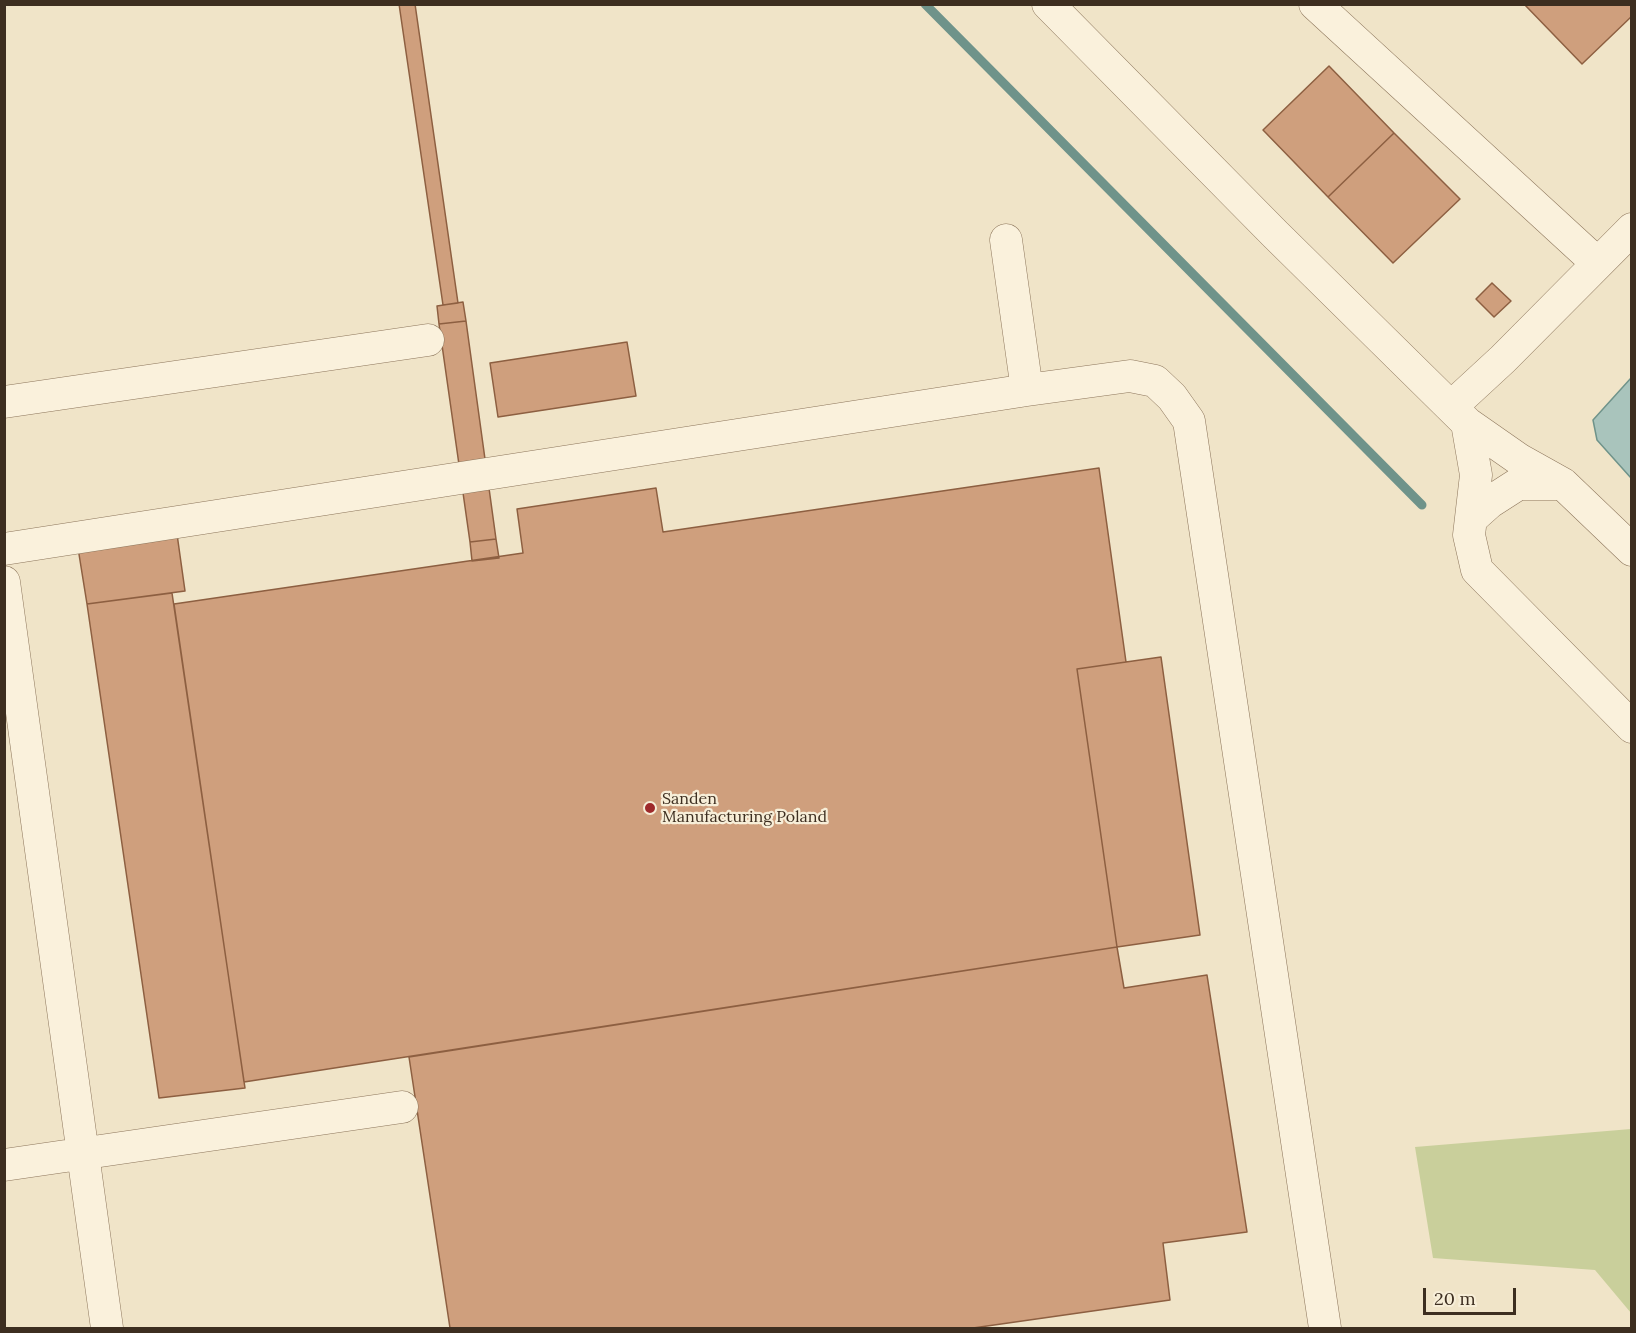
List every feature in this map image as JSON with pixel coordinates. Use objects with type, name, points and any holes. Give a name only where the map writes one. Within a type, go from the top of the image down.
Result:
[{"type":"street","points":[[1048,4],[1267,226],[1459,415],[1520,460],[1563,484],[1632,550]]},
{"type":"street","points":[[1315,4],[1596,262]]},
{"type":"street","points":[[1459,415],[1503,359],[1596,262],[1632,229]]},
{"type":"street","points":[[1006,240],[1027,390]]},
{"type":"street","points":[[4,402],[428,340]]},
{"type":"street","points":[[4,549],[1027,390],[1130,376],[1155,381],[1172,397],[1189,421],[1325,1329]]},
{"type":"street","points":[[1459,415],[1476,475],[1469,535],[1477,570],[1632,727]]},
{"type":"street","points":[[1471,519],[1490,502],[1518,484],[1563,484]]},
{"type":"street","points":[[4,582],[107,1329]]},
{"type":"street","points":[[4,1165],[402,1107]]},
{"type":"green space","points":[[1631,1129],[1631,1313],[1595,1270],[1433,1258],[1415,1147]]},
{"type":"water","points":[[1631,378],[1631,478],[1597,440],[1593,420]]},
{"type":"building","points":[[399,4],[415,4],[458,303],[443,305]]},
{"type":"building","points":[[1524,4],[1632,4],[1632,16],[1582,64]]},
{"type":"building","points":[[1329,66],[1394,133],[1328,197],[1263,130]]},
{"type":"building","points":[[1394,133],[1460,199],[1393,263],[1328,197]]},
{"type":"building","points":[[1492,283],[1511,301],[1494,317],[1476,299]]},
{"type":"building","points":[[463,302],[466,321],[439,324],[437,306]]},
{"type":"building","points":[[466,321],[496,539],[470,542],[439,324]]},
{"type":"building","points":[[627,342],[636,396],[498,417],[490,363]]},
{"type":"building","name":"Sanden Manufacturing Poland","points":[[1099,468],[1126,662],[1077,669],[1117,947],[244,1082],[174,604],[523,553],[517,509],[656,488],[663,532]]},
{"type":"building","points":[[177,534],[185,591],[87,604],[78,548]]},
{"type":"building","points":[[496,539],[499,558],[472,561],[470,542]]},
{"type":"building","points":[[172,593],[245,1088],[159,1098],[87,604]]},
{"type":"building","points":[[1161,657],[1200,935],[1117,947],[1077,669]]},
{"type":"building","points":[[1117,947],[1124,988],[1207,975],[1247,1232],[1163,1243],[1170,1300],[973,1328],[450,1328],[409,1057]]},
{"type":"waterway","points":[[925,4],[1422,505]]},
{"type":"place","name":"Sanden Manufacturing Poland","points":[[650,808]]}]
